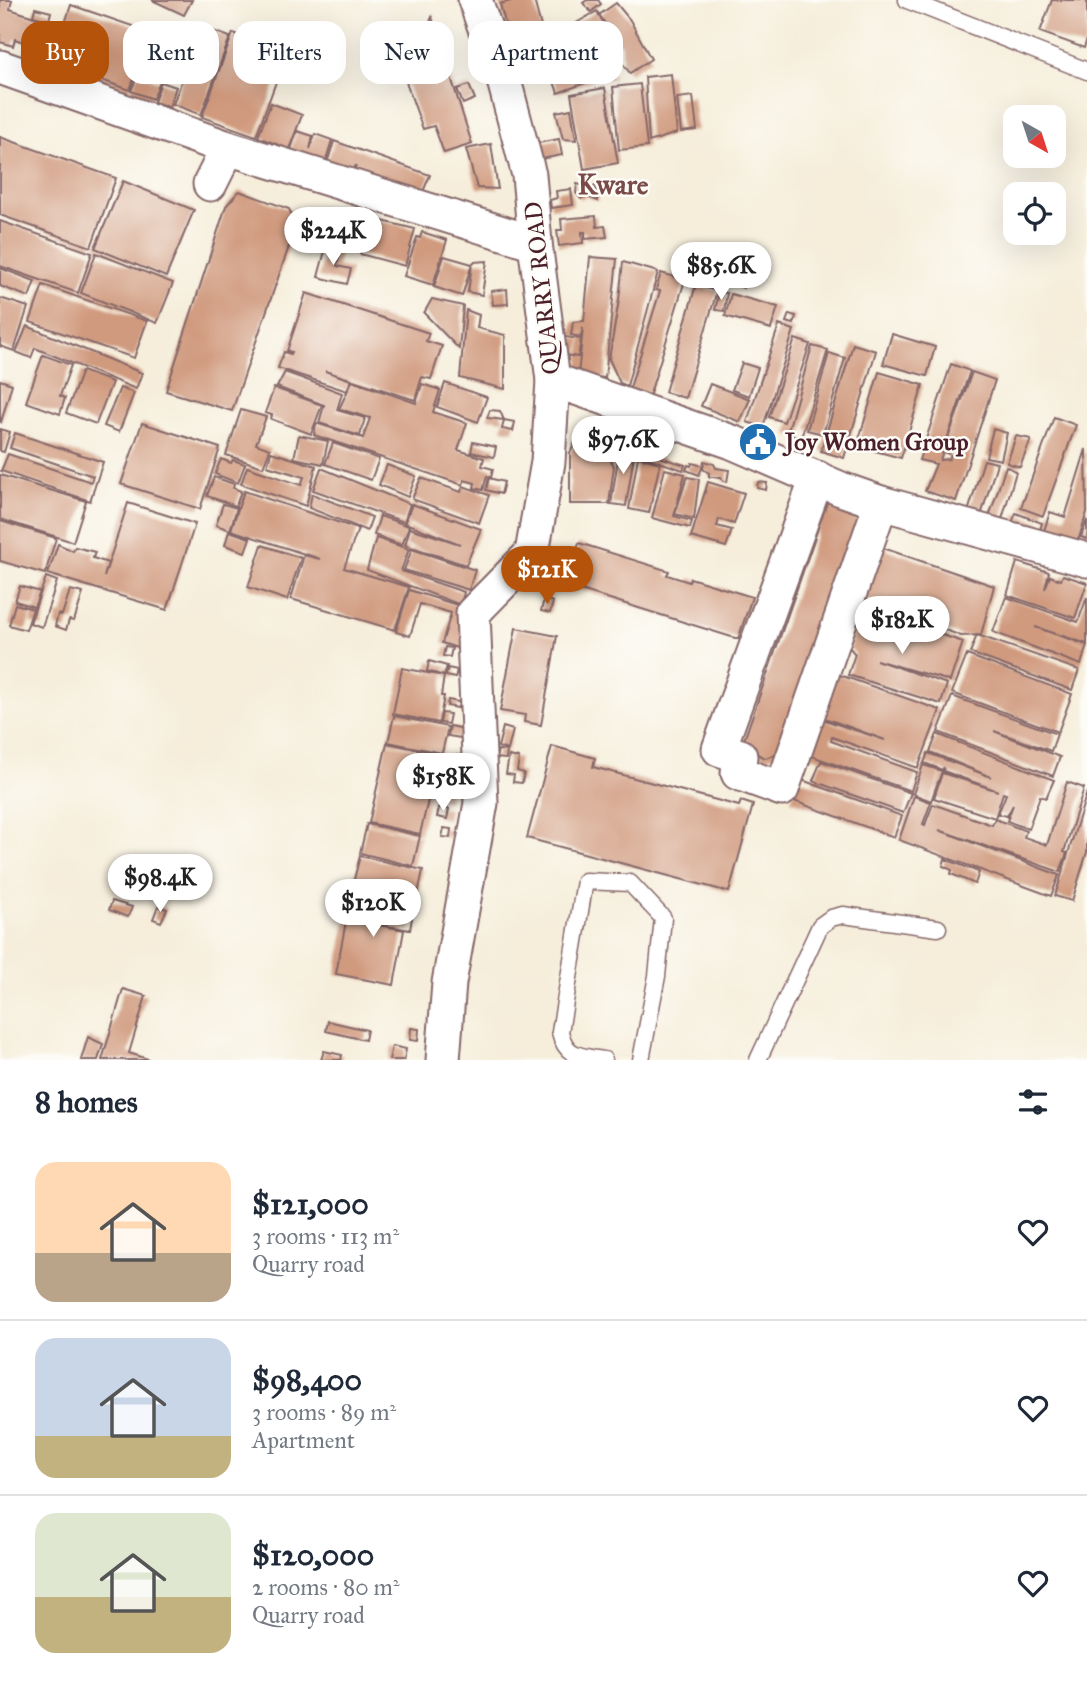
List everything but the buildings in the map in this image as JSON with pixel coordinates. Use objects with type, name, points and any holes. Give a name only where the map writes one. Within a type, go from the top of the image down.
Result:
[{"type":"street","name":"QUARRY ROAD","points":[[443,1060],[449,983],[481,803],[473,613],[532,553],[548,462],[553,380],[535,243],[530,175],[505,84],[475,0]]},
{"type":"street","points":[[0,67],[228,148],[535,243]]},
{"type":"street","points":[[210,184],[228,148]]},
{"type":"street","points":[[553,380],[732,442],[881,503],[1087,561]]},
{"type":"street","points":[[817,478],[719,749],[740,756],[738,773],[782,789],[881,503]]},
{"type":"lane","points":[[907,0],[1087,71]]},
{"type":"lane","points":[[604,1060],[573,1055],[563,1044],[560,1032],[585,881],[630,883],[663,918],[657,976],[641,1060]]},
{"type":"lane","points":[[758,1060],[820,926],[831,918],[844,915],[938,928]]},
{"type":"place","name":"Joy Women Group","points":[[758,442]]},
{"type":"district","name":"Kware","points":[[613,184]]}]
